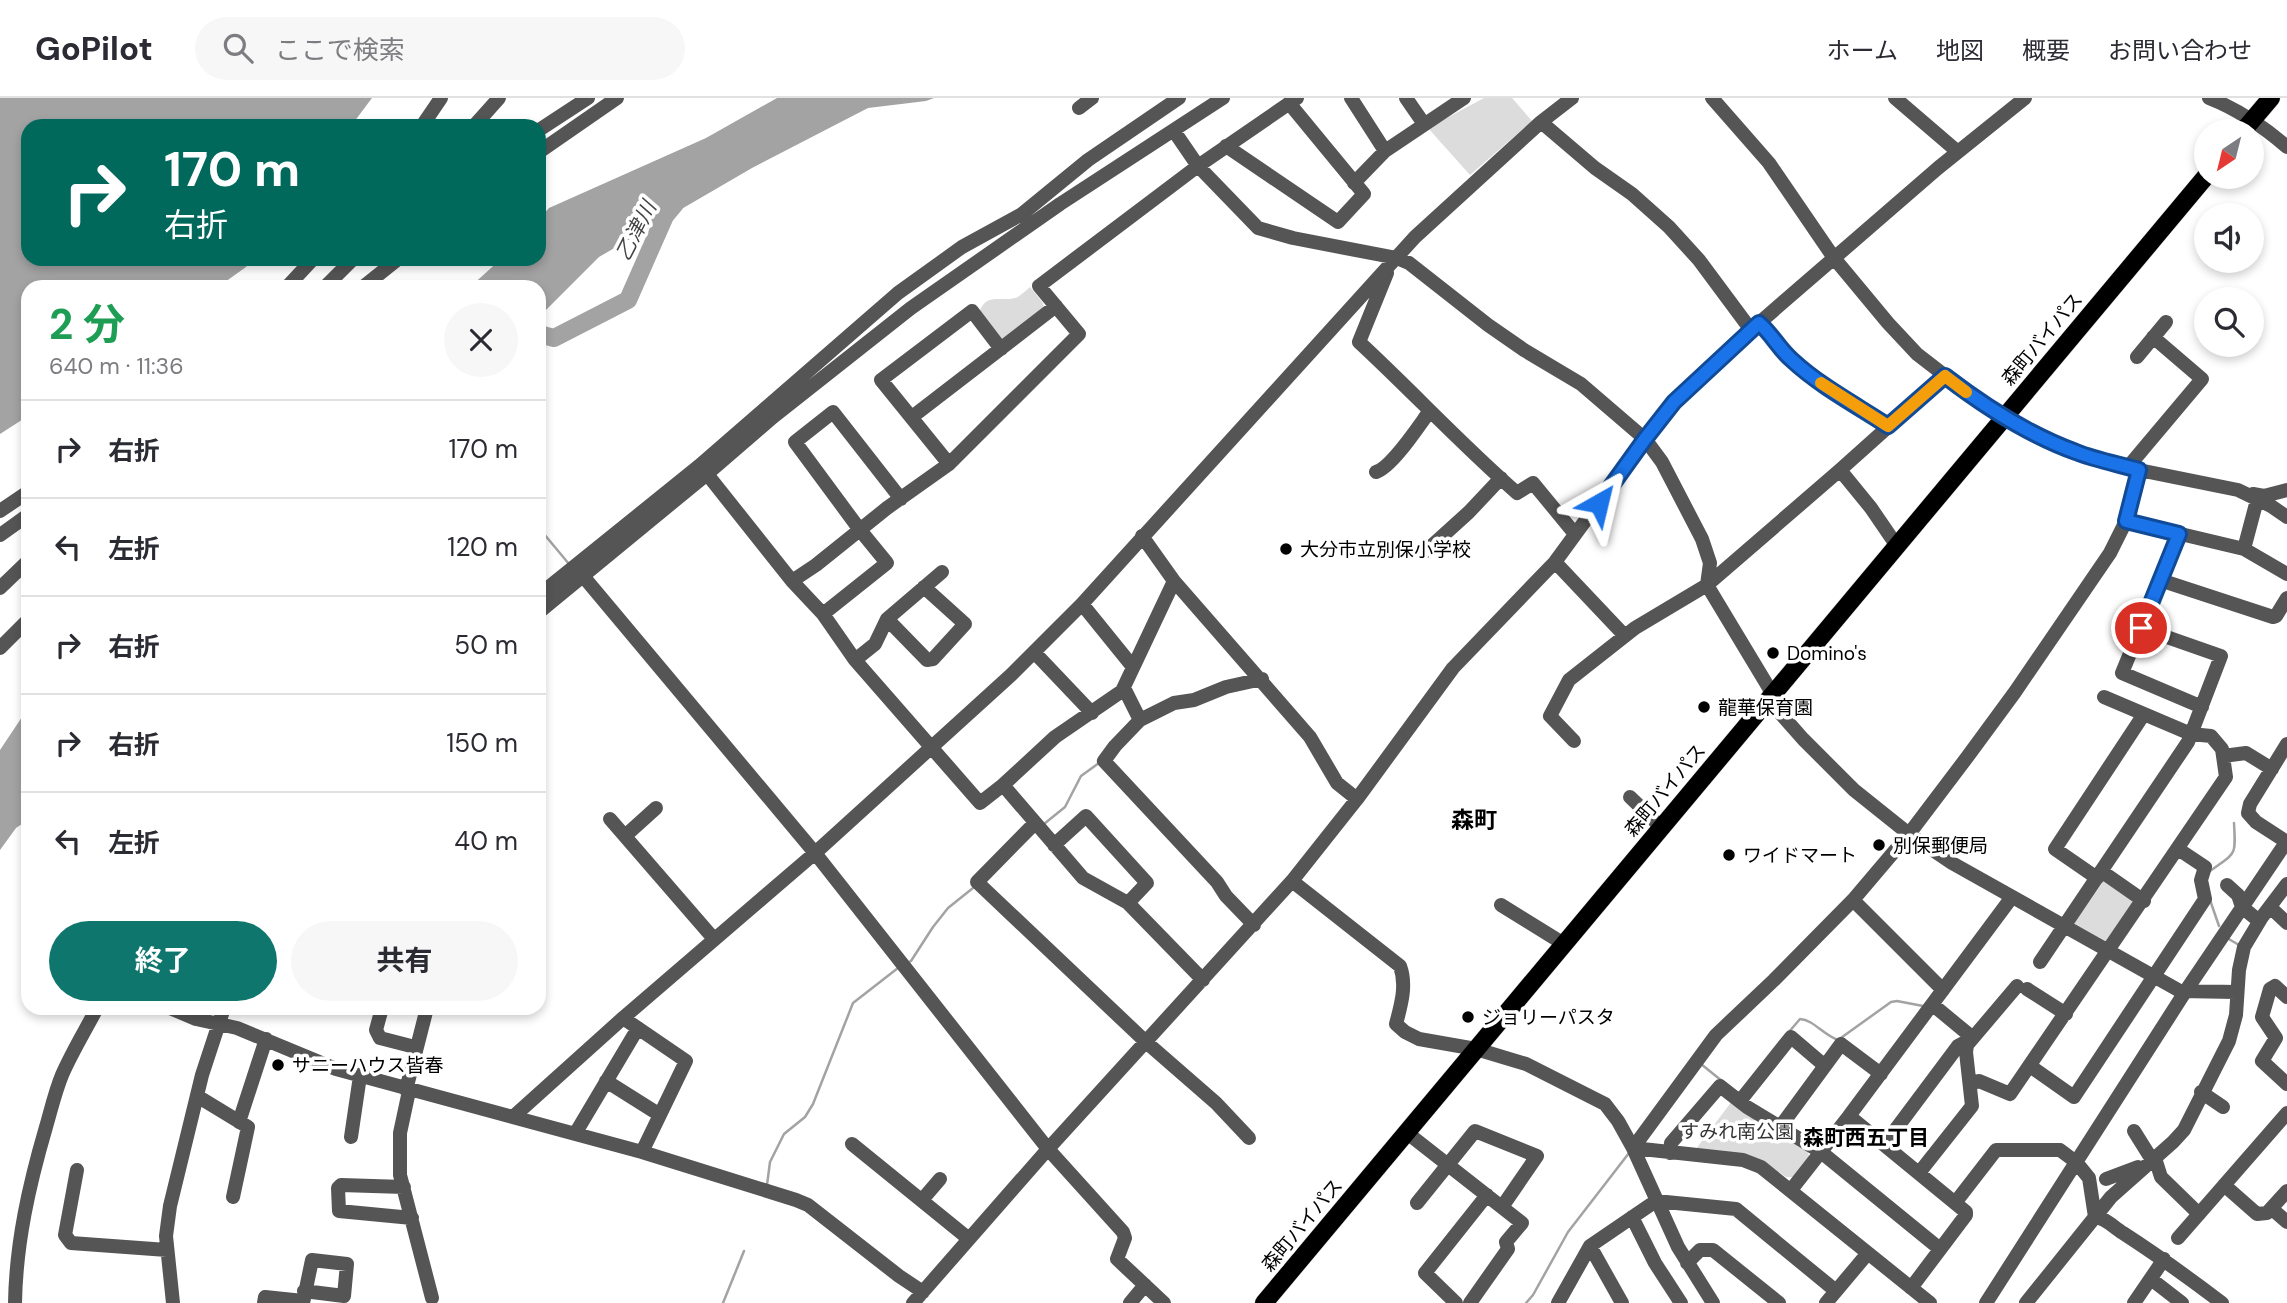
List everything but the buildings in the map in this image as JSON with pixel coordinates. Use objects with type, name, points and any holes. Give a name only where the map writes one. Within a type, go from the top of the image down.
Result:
[{"type":"main road","points":[[2253,119],[2271,98]]},
{"type":"main road","name":"森町バイパス","points":[[1264,1303],[1661,827],[1772,701],[1897,545],[2194,189]]},
{"type":"street","points":[[427,119],[441,98]]},
{"type":"street","points":[[480,119],[499,98]]},
{"type":"street","points":[[546,125],[587,98]]},
{"type":"street","points":[[546,147],[617,98]]},
{"type":"street","points":[[1079,108],[1092,98]]},
{"type":"street","points":[[546,589],[699,466],[831,349],[905,288],[962,247],[1022,214],[1088,160],[1179,98]]},
{"type":"street","points":[[546,606],[782,409],[911,308],[1060,204],[1223,98]]},
{"type":"street","points":[[1351,98],[1385,151]]},
{"type":"street","points":[[1406,98],[1424,124]]},
{"type":"street","points":[[1354,183],[1385,151],[1464,98]]},
{"type":"street","points":[[513,1117],[623,1018],[815,853],[1034,652],[1082,604],[1426,227],[1541,122],[1572,98]]},
{"type":"street","points":[[1712,98],[1769,163],[1835,258],[1917,354],[2004,417],[2075,452],[2133,468],[2264,496],[2287,490]]},
{"type":"street","points":[[1895,98],[1958,152]]},
{"type":"street","points":[[187,1015],[266,1039],[336,1069],[642,1152],[808,1205],[899,1276],[918,1297],[1048,1149],[1292,881],[1357,799],[1453,668],[1555,562],[1674,402],[1755,326],[2025,98]]},
{"type":"street","points":[[2209,98],[2229,106],[2241,119]]},
{"type":"street","points":[[792,581],[949,464],[1079,334],[1039,286],[1226,146],[1293,101],[1364,194],[1338,222],[1226,146]]},
{"type":"street","points":[[1541,122],[1669,227],[1755,326],[1768,330],[1790,359],[1888,426]]},
{"type":"street","points":[[1174,131],[1198,166],[1258,228],[1393,262],[1409,263],[1524,350],[1581,384],[1645,439],[1662,462],[1702,538],[1710,563],[1707,585],[1769,688],[1772,701],[1803,739],[1854,790],[1909,834],[1952,863],[2153,976],[2185,992],[2236,992]]},
{"type":"street","points":[[2264,132],[2274,135],[2287,147]]},
{"type":"street","points":[[1393,262],[1359,342],[1398,378],[1429,412],[1517,492],[1533,483],[1575,534]]},
{"type":"street","points":[[294,280],[306,266]]},
{"type":"street","points":[[332,280],[346,266]]},
{"type":"street","points":[[372,280],[389,266]]},
{"type":"street","points":[[912,418],[1056,306]]},
{"type":"street","points":[[949,464],[881,380],[972,311],[1001,348]]},
{"type":"street","points":[[2137,357],[2166,322]]},
{"type":"street","points":[[1633,1148],[1716,1035],[1853,900],[1909,834],[2015,692],[2110,553],[2126,521],[2133,468],[2202,379],[2154,337]]},
{"type":"street","points":[[1574,741],[1550,716],[1569,680],[1625,636],[1707,585],[1945,376]]},
{"type":"street","points":[[823,614],[887,562],[795,442],[833,412],[901,499]]},
{"type":"street","points":[[1376,472],[1389,463],[1429,412]]},
{"type":"street","points":[[1840,470],[1897,545]]},
{"type":"street","points":[[707,474],[792,581],[823,614],[855,660],[980,803],[1055,737],[1122,691],[1174,581]]},
{"type":"street","points":[[1426,551],[1501,478]]},
{"type":"street","points":[[2238,491],[2287,517]]},
{"type":"street","points":[[0,511],[21,497]]},
{"type":"street","points":[[2244,549],[2258,500]]},
{"type":"street","points":[[0,534],[21,520]]},
{"type":"street","points":[[2126,521],[2244,549],[2287,574]]},
{"type":"street","points":[[2179,534],[2122,673],[2202,707]]},
{"type":"street","points":[[1142,536],[1174,581],[1310,737],[1337,783],[1357,799]]},
{"type":"street","points":[[1555,562],[1625,636]]},
{"type":"street","points":[[0,588],[21,568]]},
{"type":"street","points":[[855,660],[875,644],[887,619],[942,572]]},
{"type":"street","points":[[583,576],[815,853],[1048,1149],[1123,1232],[1125,1238],[1117,1259],[1164,1303]]},
{"type":"street","points":[[2160,580],[2273,617],[2287,598]]},
{"type":"street","points":[[887,619],[927,660],[933,659],[965,624],[924,587]]},
{"type":"street","points":[[1082,604],[1133,667]]},
{"type":"street","points":[[0,648],[21,627]]},
{"type":"street","points":[[2040,962],[2191,734],[2221,656],[2141,628]]},
{"type":"street","points":[[1034,652],[1092,713]]},
{"type":"street","points":[[1254,925],[1104,761],[1140,720],[1174,703],[1194,700],[1226,687],[1262,679]]},
{"type":"street","points":[[1124,688],[1140,720]]},
{"type":"street","points":[[1976,1082],[2010,1094],[2227,777],[2222,749],[2211,736],[2191,734],[2104,697]]},
{"type":"street","points":[[2144,714],[2055,849],[2144,901]]},
{"type":"street","points":[[1986,1303],[2185,992],[2287,841],[2256,822],[2248,813],[2250,804],[2287,744]]},
{"type":"street","points":[[2224,756],[2246,753],[2272,769]]},
{"type":"street","points":[[1003,785],[1083,878],[1128,902],[1203,980]]},
{"type":"street","points":[[1630,797],[1661,827]]},
{"type":"street","points":[[625,836],[656,808]]},
{"type":"street","points":[[1054,845],[1086,816],[1147,883],[1128,902]]},
{"type":"street","points":[[610,819],[714,939]]},
{"type":"street","points":[[1035,823],[977,883],[1146,1042],[1216,1103],[1249,1138]]},
{"type":"street","points":[[2029,1066],[2074,1097],[2205,899],[2201,880],[2205,867],[2178,849]]},
{"type":"street","points":[[1292,881],[1400,966],[1404,977],[1396,1024],[1399,1029],[1419,1039],[1476,1049],[1526,1065],[1605,1104],[1633,1148],[1687,1263],[1713,1303]]},
{"type":"street","points":[[2026,1303],[2111,1196],[2184,1130],[2229,1041],[2236,1015],[2236,992],[2244,947],[2259,921],[2287,884]]},
{"type":"street","points":[[2227,885],[2238,895],[2242,906],[2259,921]]},
{"type":"street","points":[[1791,1190],[2012,897]]},
{"type":"street","points":[[1853,900],[1943,990]]},
{"type":"street","points":[[1501,905],[1564,944]]},
{"type":"street","points":[[2270,907],[2287,923]]},
{"type":"street","points":[[2287,997],[2275,986],[2270,989],[2262,1017],[2276,1038],[2262,1061],[2287,1084]]},
{"type":"street","points":[[1919,1173],[1972,1106],[1966,1049],[1973,1038],[2022,988],[2066,1014]]},
{"type":"street","points":[[1933,1005],[1973,1038]]},
{"type":"street","points":[[15,1303],[15,1272],[22,1221],[40,1149],[72,1043],[92,1015]]},
{"type":"street","points":[[173,1303],[167,1250],[167,1221],[197,1096],[221,1015]]},
{"type":"street","points":[[380,1015],[376,1030],[380,1038],[411,1046],[416,1052]]},
{"type":"street","points":[[425,1015],[401,1124],[399,1149],[400,1175],[432,1298]]},
{"type":"street","points":[[623,1018],[686,1060],[642,1152]]},
{"type":"street","points":[[575,1134],[638,1028]]},
{"type":"street","points":[[1740,1101],[1791,1037],[1825,1066]]},
{"type":"street","points":[[1884,1145],[1958,1046],[1973,1038]]},
{"type":"street","points":[[239,1122],[266,1039]]},
{"type":"street","points":[[1780,1127],[1842,1044],[1881,1073]]},
{"type":"street","points":[[351,1137],[360,1076]]},
{"type":"street","points":[[606,1081],[660,1115]]},
{"type":"street","points":[[1670,1153],[1671,1143],[1720,1086],[1821,1152],[1940,1249]]},
{"type":"street","points":[[2201,1092],[2223,1107]]},
{"type":"street","points":[[197,1096],[248,1127],[233,1197]]},
{"type":"street","points":[[2178,1238],[2287,1113]]},
{"type":"street","points":[[1849,1116],[1966,1212],[1912,1288]]},
{"type":"street","points":[[1417,1203],[1475,1131],[1536,1156],[1502,1207]]},
{"type":"street","points":[[2134,1131],[2149,1155],[2149,1162],[2199,1214]]},
{"type":"street","points":[[1406,1132],[1522,1223],[1506,1242],[1508,1249],[1470,1303]]},
{"type":"street","points":[[852,1144],[969,1239]]},
{"type":"street","points":[[1633,1148],[1748,1161],[1767,1171],[1930,1303]]},
{"type":"street","points":[[1955,1203],[1996,1150],[2060,1150],[2076,1162],[2089,1178],[2095,1217]]},
{"type":"street","points":[[2106,1179],[2149,1162]]},
{"type":"street","points":[[77,1170],[65,1235],[71,1243],[167,1250]]},
{"type":"street","points":[[922,1200],[940,1179]]},
{"type":"street","points":[[404,1187],[341,1185],[338,1188],[340,1211],[412,1218]]},
{"type":"street","points":[[2224,1185],[2257,1214],[2267,1213],[2287,1191]]},
{"type":"street","points":[[1456,1303],[1425,1273],[1487,1195]]},
{"type":"street","points":[[1559,1303],[1590,1246],[1656,1201],[1736,1209],[1836,1291]]},
{"type":"street","points":[[2272,1209],[2287,1222]]},
{"type":"street","points":[[1632,1217],[1655,1263],[1681,1303]]},
{"type":"street","points":[[2095,1217],[2103,1218],[2164,1259],[2222,1303]]},
{"type":"street","points":[[1590,1246],[1622,1303]]},
{"type":"street","points":[[1687,1263],[1700,1250],[1713,1250],[1779,1303]]},
{"type":"street","points":[[1826,1303],[1868,1253]]},
{"type":"street","points":[[2134,1303],[2164,1259]]},
{"type":"street","points":[[2151,1279],[2182,1303]]},
{"type":"street","points":[[1130,1303],[1144,1285]]},
{"type":"street","points":[[264,1303],[265,1297],[303,1298]]},
{"type":"green space","points":[[1484,98],[1512,98],[1532,121],[1470,175],[1428,128]]},
{"type":"green space","points":[[1030,287],[1043,303],[1044,310],[1005,339],[999,338],[979,313],[982,306],[990,300],[1017,297]]},
{"type":"green space","points":[[2102,879],[2135,899],[2109,943],[2073,923]]},
{"type":"green space","name":"すみれ南公園","points":[[1732,1101],[1807,1149],[1809,1156],[1793,1177],[1786,1177],[1768,1164],[1696,1149]]},
{"type":"water","points":[[0,98],[372,98],[356,119],[21,119],[21,266],[247,266],[228,280],[21,280],[21,420],[0,434]]},
{"type":"water","points":[[777,98],[934,98],[868,108],[752,168],[599,257],[546,310],[546,280],[478,280],[493,266],[546,266],[546,211],[549,208],[706,138]]},
{"type":"water","points":[[21,718],[21,825],[0,850],[0,750]]},
{"type":"waterway","name":"乙津川","points":[[546,336],[554,338],[628,300],[665,216],[675,204]]},
{"type":"waterway","points":[[546,536],[569,564]]},
{"type":"waterway","points":[[1044,824],[1065,807],[1081,776],[1099,763]]},
{"type":"waterway","points":[[2210,871],[2232,853],[2235,842],[2234,823]]},
{"type":"waterway","points":[[907,963],[948,908],[973,888]]},
{"type":"waterway","points":[[2210,900],[2219,926]]},
{"type":"waterway","points":[[2227,938],[2239,945]]},
{"type":"waterway","points":[[767,1185],[770,1162],[784,1134],[805,1117],[813,1104],[853,1003],[898,968]]},
{"type":"waterway","points":[[1788,1033],[1800,1019],[1810,1022],[1838,1040],[1891,1002],[1923,1006]]},
{"type":"waterway","points":[[1701,1064],[1722,1081]]},
{"type":"waterway","points":[[1526,1303],[1568,1232],[1629,1153]]},
{"type":"waterway","points":[[723,1303],[744,1251]]},
{"type":"slow traffic","points":[[1821,383],[1888,426],[1945,376],[1966,392]]},
{"type":"place","name":"大分市立別保小学校","points":[[1286,549]]},
{"type":"place","name":"Domino's","points":[[1773,653]]},
{"type":"place","name":"龍華保育園","points":[[1704,707]]},
{"type":"place","name":"別保郵便局","points":[[1879,845]]},
{"type":"place","name":"ワイドマート","points":[[1729,855]]},
{"type":"place","name":"ジョリーパスタ","points":[[1468,1017]]},
{"type":"place","name":"サニーハウス皆春","points":[[278,1065]]},
{"type":"district","name":"森町","points":[[1474,820]]},
{"type":"district","name":"森町西五丁目","points":[[1866,1138]]},
{"type":"route","points":[[1599,503],[1674,402],[1759,323],[1768,330],[1790,359],[1888,426],[1945,376],[2004,417],[2038,435],[2075,452],[2139,470],[2126,521],[2179,534],[2141,628]]}]
